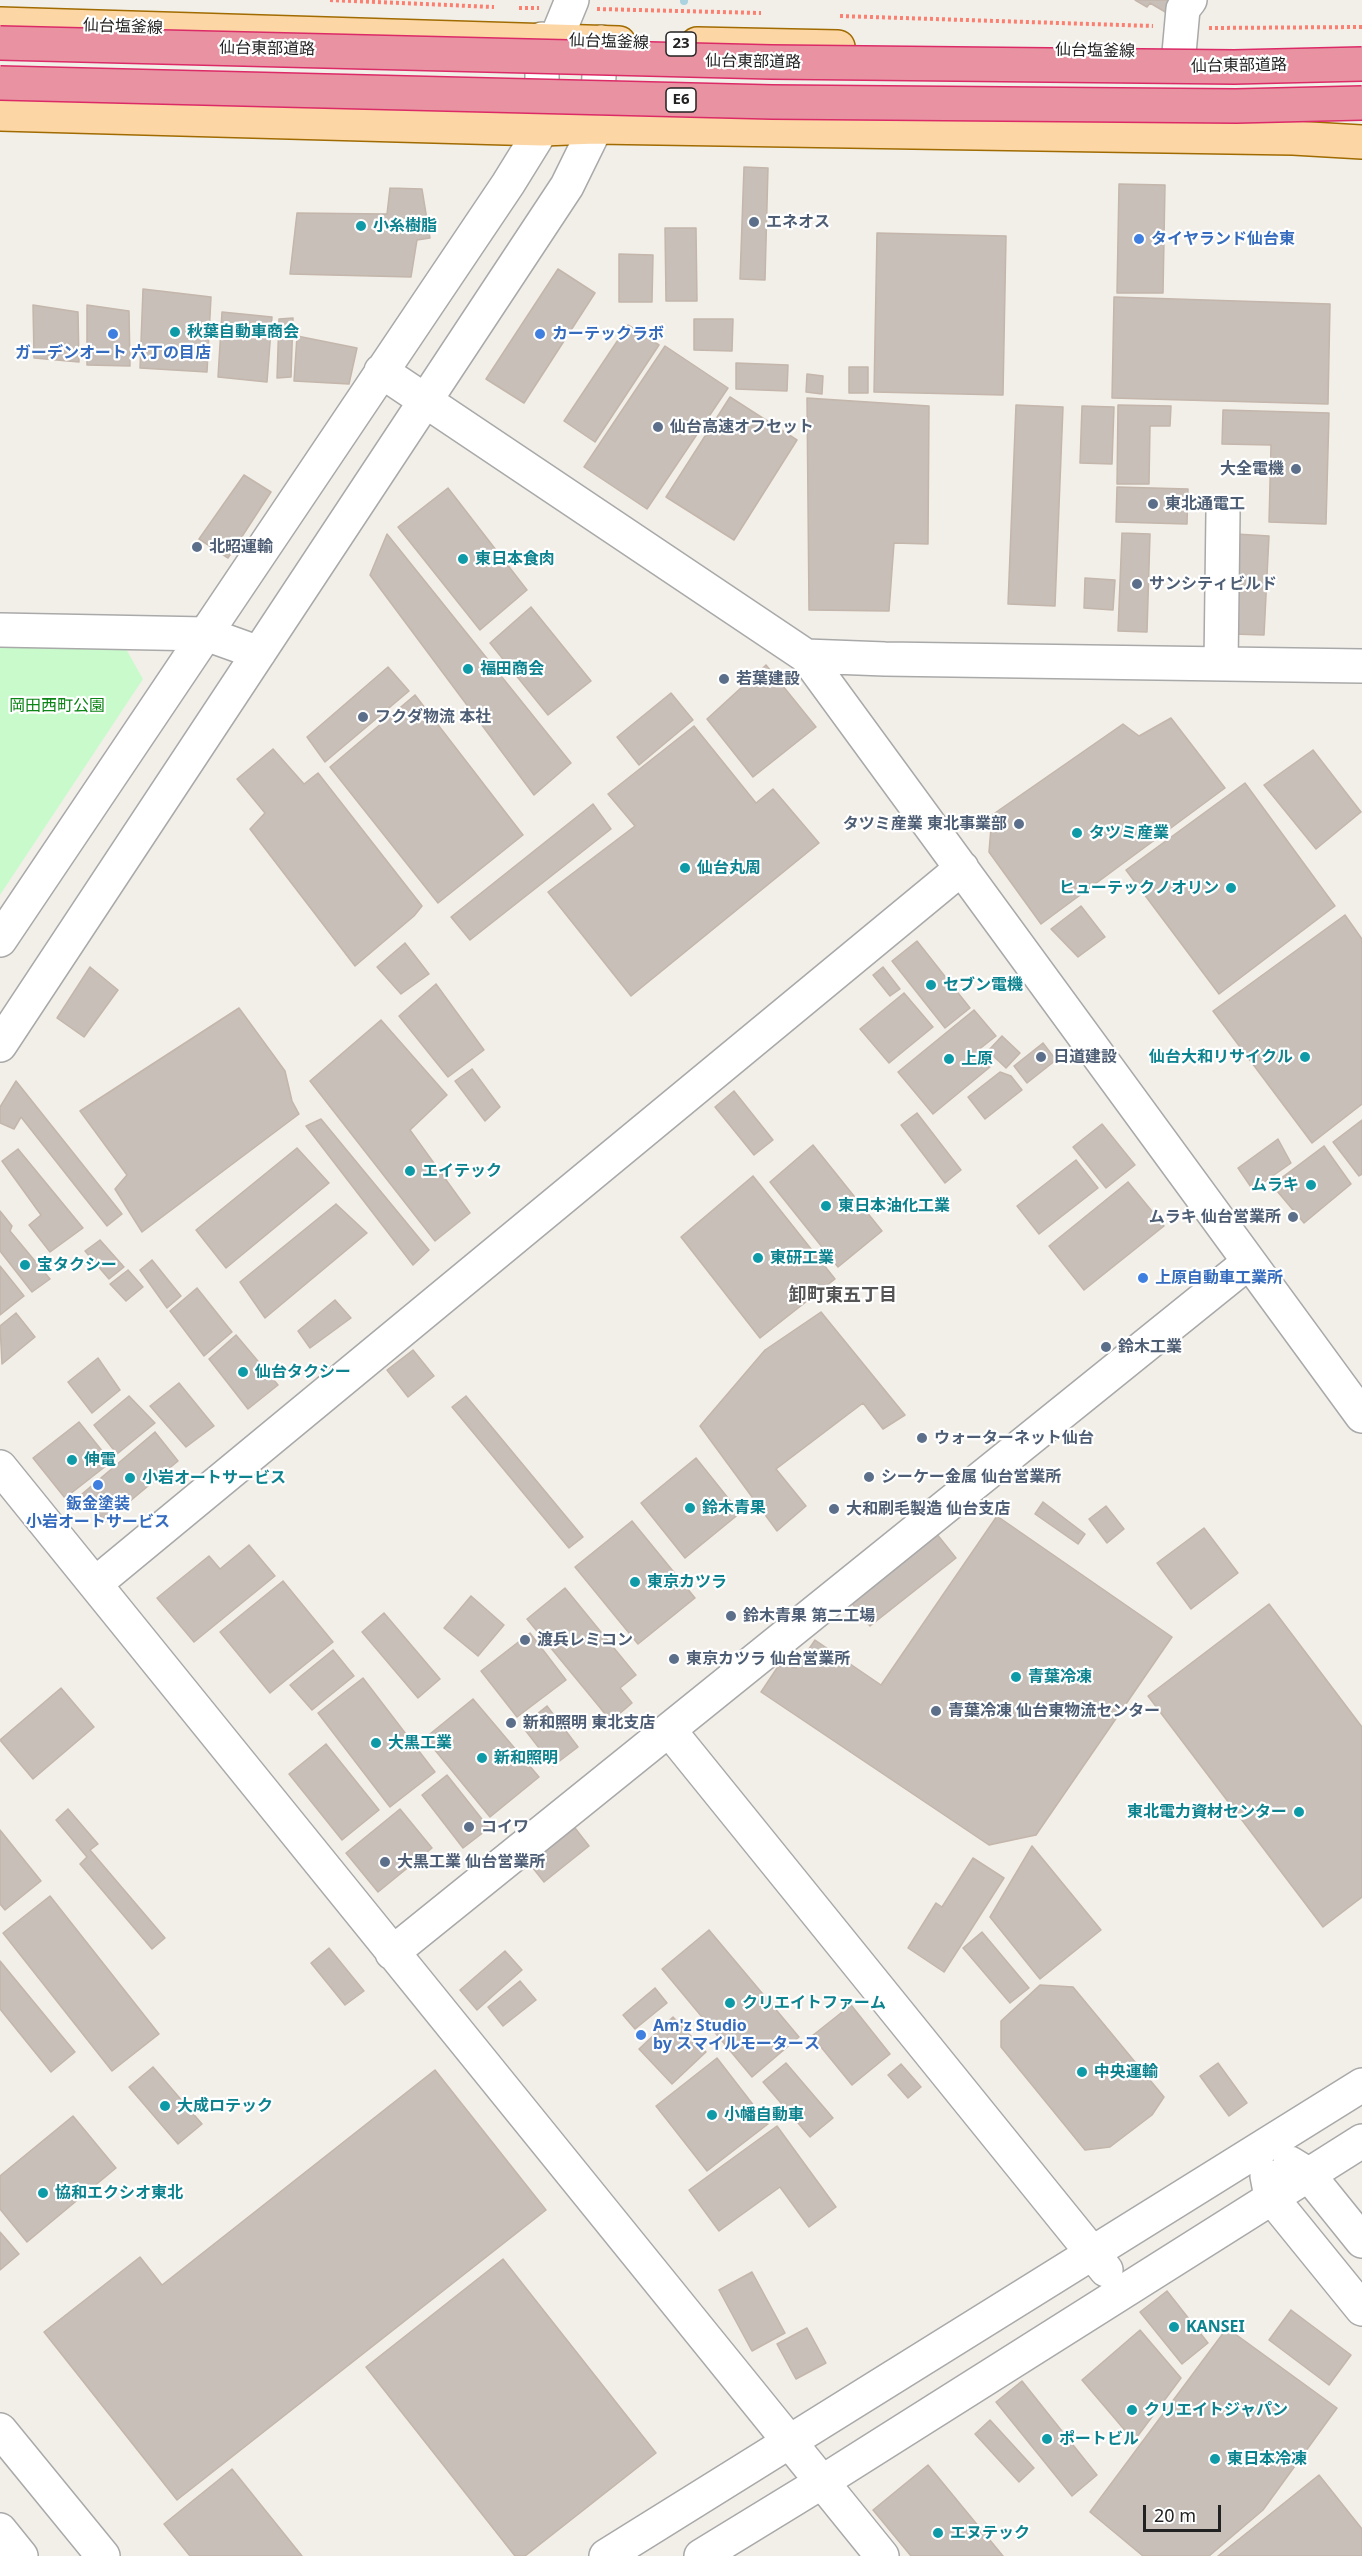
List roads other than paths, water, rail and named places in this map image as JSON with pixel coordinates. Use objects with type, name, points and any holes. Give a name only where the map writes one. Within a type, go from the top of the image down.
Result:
[{"type":"highway","name":"仙台東部道路","points":[[0,43],[771,62],[1234,67],[1362,62]]},
{"type":"highway","name":"E6","points":[[0,83],[772,102],[1236,106],[1362,103]]},
{"type":"main road","name":"仙台塩釜線","points":[[0,24],[601,42],[1179,53],[1362,62]]},
{"type":"main road","points":[[0,114],[542,129],[596,127],[1269,138],[1362,142]]},
{"type":"street","points":[[0,940],[542,129],[549,39],[572,0]]},
{"type":"street","points":[[1179,53],[1183,9],[1196,14]]},
{"type":"street","points":[[0,1045],[567,186],[596,127],[601,42]]},
{"type":"street","points":[[381,371],[806,656],[1362,1416]]},
{"type":"street","points":[[1221,664],[1223,513]]},
{"type":"street","points":[[0,630],[206,634],[259,653]]},
{"type":"street","points":[[806,656],[1362,666]]},
{"type":"street","points":[[95,1584],[962,868]]},
{"type":"street","points":[[392,1953],[1249,1262]]},
{"type":"street","points":[[0,1467],[882,2556]]},
{"type":"street","points":[[669,1730],[1124,2291]]},
{"type":"street","points":[[606,2556],[1362,2085]]},
{"type":"street","points":[[701,2556],[1362,2141]]},
{"type":"street","points":[[1263,2147],[1308,2174],[1362,2241]]},
{"type":"street","points":[[1263,2147],[1270,2197],[1362,2309]]},
{"type":"street","points":[[0,2430],[103,2556]]},
{"type":"street","points":[[0,2530],[21,2556]]},
{"type":"place","name":"エネオス","points":[[754,222]]},
{"type":"place","name":"小糸樹脂","points":[[361,226]]},
{"type":"place","name":"タイヤランド仙台東","points":[[1139,239]]},
{"type":"place","name":"秋葉自動車商会","points":[[175,332]]},
{"type":"place","name":"ガーデンオート 六丁の目店","points":[[113,334]]},
{"type":"place","name":"カーテックラボ","points":[[540,334]]},
{"type":"place","name":"仙台高速オフセット","points":[[658,427]]},
{"type":"place","name":"大全電機","points":[[1296,469]]},
{"type":"place","name":"東北通電工","points":[[1153,504]]},
{"type":"place","name":"北昭運輸","points":[[197,547]]},
{"type":"place","name":"東日本食肉","points":[[463,559]]},
{"type":"place","name":"サンシティビルド","points":[[1137,584]]},
{"type":"place","name":"福田商会","points":[[468,669]]},
{"type":"place","name":"若葉建設","points":[[724,679]]},
{"type":"place","name":"フクダ物流 本社","points":[[363,717]]},
{"type":"place","name":"タツミ産業 東北事業部","points":[[1019,824]]},
{"type":"place","name":"タツミ産業","points":[[1077,833]]},
{"type":"place","name":"仙台丸周","points":[[685,868]]},
{"type":"place","name":"ヒューテックノオリン","points":[[1231,888]]},
{"type":"place","name":"セブン電機","points":[[931,985]]},
{"type":"place","name":"日道建設","points":[[1041,1057]]},
{"type":"place","name":"仙台大和リサイクル","points":[[1305,1057]]},
{"type":"place","name":"上原","points":[[949,1059]]},
{"type":"place","name":"エイテック","points":[[410,1171]]},
{"type":"place","name":"ムラキ","points":[[1311,1185]]},
{"type":"place","name":"東日本油化工業","points":[[826,1206]]},
{"type":"place","name":"ムラキ 仙台営業所","points":[[1293,1217]]},
{"type":"place","name":"東研工業","points":[[758,1258]]},
{"type":"place","name":"宝タクシー","points":[[25,1265]]},
{"type":"place","name":"上原自動車工業所","points":[[1143,1278]]},
{"type":"place","name":"鈴木工業","points":[[1106,1347]]},
{"type":"place","name":"仙台タクシー","points":[[243,1372]]},
{"type":"place","name":"ウォーターネット仙台","points":[[922,1438]]},
{"type":"place","name":"伸電","points":[[72,1460]]},
{"type":"place","name":"シーケー金属 仙台営業所","points":[[869,1477]]},
{"type":"place","name":"小岩オートサービス","points":[[130,1478]]},
{"type":"place","name":"鈑金塗装 小岩オートサービス","points":[[98,1485]]},
{"type":"place","name":"鈴木青果","points":[[690,1508]]},
{"type":"place","name":"大和刷毛製造 仙台支店","points":[[834,1509]]},
{"type":"place","name":"東京カツラ","points":[[635,1582]]},
{"type":"place","name":"鈴木青果 第二工場","points":[[731,1616]]},
{"type":"place","name":"渡兵レミコン","points":[[525,1640]]},
{"type":"place","name":"東京カツラ 仙台営業所","points":[[674,1659]]},
{"type":"place","name":"青葉冷凍","points":[[1016,1677]]},
{"type":"place","name":"青葉冷凍 仙台東物流センター","points":[[936,1711]]},
{"type":"place","name":"新和照明 東北支店","points":[[511,1723]]},
{"type":"place","name":"大黒工業","points":[[376,1743]]},
{"type":"place","name":"新和照明","points":[[482,1758]]},
{"type":"place","name":"東北電力資材センター","points":[[1299,1812]]},
{"type":"place","name":"コイワ","points":[[469,1827]]},
{"type":"place","name":"大黒工業 仙台営業所","points":[[385,1862]]},
{"type":"place","name":"クリエイトファーム","points":[[730,2003]]},
{"type":"place","name":"Am'z Studio by スマイルモータース","points":[[641,2035]]},
{"type":"place","name":"中央運輸","points":[[1082,2072]]},
{"type":"place","name":"大成ロテック","points":[[165,2106]]},
{"type":"place","name":"小幡自動車","points":[[712,2115]]},
{"type":"place","name":"協和エクシオ東北","points":[[43,2193]]},
{"type":"place","name":"KANSEI","points":[[1174,2327]]},
{"type":"place","name":"クリエイトジャパン","points":[[1132,2410]]},
{"type":"place","name":"ポートビル","points":[[1047,2439]]},
{"type":"place","name":"東日本冷凍","points":[[1215,2459]]},
{"type":"place","name":"エヌテック","points":[[938,2533]]},
{"type":"district","name":"卸町東五丁目","points":[[843,1296]]},
{"type":"park label","name":"岡田西町公園","points":[[57,706]]}]
